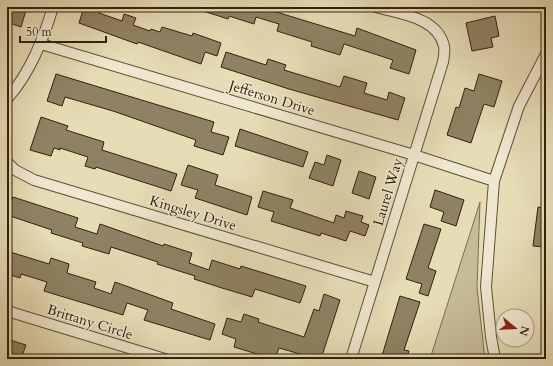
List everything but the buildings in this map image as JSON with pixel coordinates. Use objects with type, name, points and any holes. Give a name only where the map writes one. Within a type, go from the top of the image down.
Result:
[{"type":"street","points":[[7,99],[28,70],[41,44],[53,7]]},
{"type":"street","name":"Laurel Way","points":[[351,359],[444,62],[444,47],[439,34],[433,27],[421,20],[376,7]]},
{"type":"street","name":"Jefferson Drive","points":[[41,44],[414,155],[494,181]]},
{"type":"street","points":[[495,359],[491,337],[486,287],[494,181],[519,106],[546,54]]},
{"type":"street","name":"Kingsley Drive","points":[[7,162],[15,170],[34,180],[375,282]]},
{"type":"street","name":"Brittany Circle","points":[[7,311],[165,359]]},
{"type":"shaded area","points":[[480,202],[477,288],[485,359],[430,359]]}]
